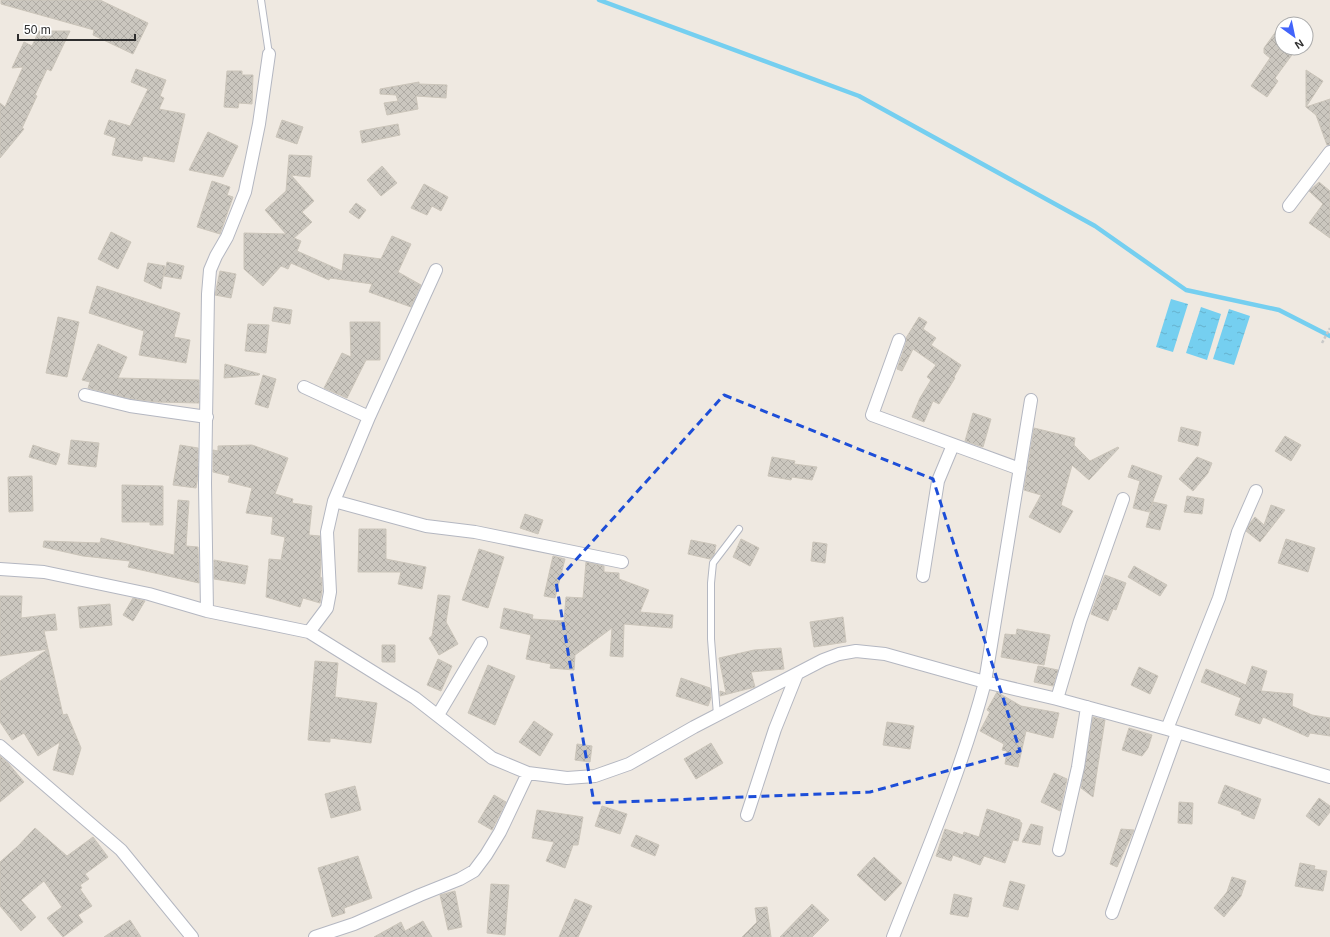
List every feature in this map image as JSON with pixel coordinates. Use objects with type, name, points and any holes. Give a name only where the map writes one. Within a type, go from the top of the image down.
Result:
[{"type":"street","points":[[207,611],[205,483],[208,294],[210,270],[227,237],[245,192],[259,124],[269,54]]},
{"type":"street","points":[[1289,206],[1330,152]]},
{"type":"street","points":[[310,632],[327,608],[330,592],[328,532],[334,501],[369,418],[436,270]]},
{"type":"street","points":[[899,340],[872,415],[1020,469]]},
{"type":"street","points":[[304,387],[369,418]]},
{"type":"street","points":[[85,395],[130,406],[207,417]]},
{"type":"street","points":[[893,937],[925,857],[974,725],[985,682],[1031,400]]},
{"type":"street","points":[[924,576],[938,481],[953,444]]},
{"type":"street","points":[[1112,913],[1172,731],[1219,598],[1238,532],[1256,491]]},
{"type":"street","points":[[1057,699],[1080,621],[1122,499]]},
{"type":"street","points":[[334,501],[426,526],[475,532],[622,562]]},
{"type":"street","points":[[0,569],[52,573],[149,594],[207,611],[310,632],[415,698],[492,758],[528,773],[567,778],[595,776],[629,764],[717,715],[823,660],[839,654],[856,651],[885,654],[985,682],[1057,699],[1330,777]]},
{"type":"street","points":[[438,715],[481,643]]},
{"type":"street","points":[[747,815],[775,729],[797,674]]},
{"type":"street","points":[[1059,850],[1078,767],[1087,707]]},
{"type":"street","points":[[0,746],[121,850],[192,937]]},
{"type":"street","points":[[315,937],[354,924],[460,879],[474,871],[500,832],[528,773]]},
{"type":"lane","points":[[261,0],[269,54]]},
{"type":"lane","points":[[717,715],[711,639],[711,582],[713,563],[738,529]]},
{"type":"path","points":[[1322,343],[1330,328]]},
{"type":"highlighted area","points":[[724,395],[933,479],[1020,751],[870,792],[594,803],[556,582]]},
{"type":"water","points":[[1171,299],[1188,304],[1173,352],[1156,347]]},
{"type":"water","points":[[1201,307],[1221,314],[1207,360],[1186,353]]},
{"type":"water","points":[[1229,309],[1250,316],[1234,365],[1213,359]]},
{"type":"building","points":[[1,0],[100,0],[148,23],[133,54],[93,35],[94,30],[1,4]]},
{"type":"building","points":[[39,31],[70,31],[51,71],[47,69],[35,95],[37,96],[22,128],[24,129],[0,158],[0,103],[5,107],[23,67],[12,68],[24,42],[32,46]]},
{"type":"building","points":[[1274,34],[1274,56],[1291,56],[1275,78],[1278,81],[1267,97],[1251,86],[1270,58],[1264,53],[1264,48]]},
{"type":"building","points":[[136,69],[166,80],[160,96],[164,98],[159,109],[185,114],[174,162],[143,156],[142,161],[112,155],[116,138],[104,134],[109,120],[130,126],[148,89],[131,82]]},
{"type":"building","points":[[1306,70],[1323,81],[1306,107]]},
{"type":"building","points":[[227,71],[242,71],[242,75],[253,75],[252,104],[239,103],[238,108],[224,107]]},
{"type":"building","points":[[419,82],[419,84],[447,85],[446,98],[416,96],[418,109],[387,115],[384,103],[398,101],[396,95],[380,94],[380,89]]},
{"type":"building","points":[[1330,99],[1330,145],[1327,145],[1316,115],[1306,107]]},
{"type":"building","points":[[282,120],[303,127],[297,144],[276,137]]},
{"type":"building","points":[[398,124],[400,135],[362,143],[360,131]]},
{"type":"building","points":[[208,132],[238,146],[223,177],[189,170]]},
{"type":"building","points":[[289,155],[312,156],[310,177],[291,175],[314,201],[302,212],[312,222],[294,238],[301,241],[297,251],[342,271],[344,254],[381,259],[392,236],[411,244],[398,272],[421,285],[411,307],[369,292],[372,284],[330,278],[329,280],[291,263],[288,269],[281,266],[263,286],[244,269],[244,233],[286,234],[265,210],[286,191]]},
{"type":"building","points":[[382,166],[397,183],[381,196],[367,180]]},
{"type":"building","points":[[212,181],[230,187],[227,195],[233,197],[220,234],[197,227]]},
{"type":"building","points":[[1319,182],[1330,191],[1330,238],[1309,223],[1323,204],[1309,191]]},
{"type":"building","points":[[424,184],[448,197],[441,211],[432,206],[427,215],[411,208]]},
{"type":"building","points":[[356,203],[366,210],[359,219],[349,212]]},
{"type":"building","points":[[111,232],[131,242],[118,269],[98,259]]},
{"type":"building","points":[[167,262],[184,266],[181,279],[164,276]]},
{"type":"building","points":[[148,263],[165,266],[161,289],[144,281]]},
{"type":"building","points":[[220,271],[236,274],[231,298],[215,295]]},
{"type":"building","points":[[97,286],[180,313],[174,337],[190,340],[186,363],[139,355],[144,331],[89,313]]},
{"type":"building","points":[[274,307],[292,310],[290,324],[272,321]]},
{"type":"building","points":[[58,317],[79,322],[67,377],[46,373]]},
{"type":"building","points":[[919,317],[927,322],[923,329],[936,338],[931,345],[961,365],[939,404],[933,401],[924,422],[912,417],[920,398],[931,380],[927,377],[936,365],[913,349],[902,371],[897,369],[906,343],[906,338]]},
{"type":"building","points":[[350,322],[380,322],[380,360],[366,360],[347,398],[324,388],[342,353],[351,357]]},
{"type":"building","points":[[248,324],[269,325],[266,353],[245,351]]},
{"type":"building","points":[[98,344],[127,357],[118,378],[199,380],[199,403],[157,402],[131,399],[88,388],[90,382],[82,380]]},
{"type":"building","points":[[225,364],[260,374],[224,378]]},
{"type":"building","points":[[263,375],[276,379],[268,408],[255,404]]},
{"type":"building","points":[[973,413],[991,419],[983,447],[965,441]]},
{"type":"building","points":[[1181,427],[1201,432],[1198,446],[1178,441]]},
{"type":"building","points":[[1034,428],[1075,438],[1074,445],[1090,461],[1118,447],[1119,448],[1089,480],[1072,465],[1061,505],[1073,511],[1060,533],[1029,517],[1041,495],[1024,490]]},
{"type":"building","points":[[1285,436],[1301,445],[1291,461],[1275,451]]},
{"type":"building","points":[[71,440],[99,443],[96,467],[68,464]]},
{"type":"building","points":[[33,445],[60,454],[56,465],[29,457]]},
{"type":"building","points":[[180,445],[198,448],[198,476],[196,488],[173,485]]},
{"type":"building","points":[[252,445],[288,458],[275,494],[293,499],[292,503],[312,506],[309,535],[320,536],[320,577],[322,578],[322,591],[320,603],[303,598],[300,607],[266,597],[269,559],[281,560],[285,537],[271,534],[273,517],[246,513],[252,488],[228,482],[230,476],[213,472],[213,450],[218,451],[218,446]]},
{"type":"building","points":[[772,457],[795,461],[794,464],[817,467],[812,480],[792,477],[791,480],[768,476]]},
{"type":"building","points":[[1197,457],[1212,463],[1208,473],[1193,491],[1179,479]]},
{"type":"building","points":[[1132,465],[1162,476],[1149,512],[1133,508],[1140,481],[1128,477]]},
{"type":"building","points":[[32,476],[33,511],[9,512],[8,477]]},
{"type":"building","points":[[122,485],[163,486],[163,525],[150,525],[150,522],[122,522]]},
{"type":"building","points":[[1187,496],[1204,499],[1202,514],[1184,512]]},
{"type":"building","points":[[178,500],[189,501],[186,546],[198,547],[199,583],[128,567],[130,561],[83,556],[43,547],[44,541],[100,543],[101,538],[174,555]]},
{"type":"building","points":[[1153,502],[1167,505],[1160,530],[1146,527]]},
{"type":"building","points":[[1271,505],[1285,510],[1260,542],[1246,531],[1255,517],[1264,525]]},
{"type":"building","points":[[525,514],[543,520],[538,534],[520,528]]},
{"type":"building","points":[[359,529],[386,529],[386,559],[426,567],[422,589],[398,584],[401,572],[358,572]]},
{"type":"building","points":[[741,539],[759,548],[750,566],[733,557]]},
{"type":"building","points":[[1286,539],[1315,548],[1308,572],[1278,563]]},
{"type":"building","points":[[691,540],[716,545],[714,555],[710,559],[688,554]]},
{"type":"building","points":[[813,542],[827,544],[825,563],[811,561]]},
{"type":"building","points":[[479,549],[504,557],[488,608],[462,600]]},
{"type":"building","points":[[553,556],[565,559],[555,598],[544,596]]},
{"type":"building","points":[[214,560],[248,566],[245,584],[214,579]]},
{"type":"building","points":[[586,562],[604,566],[604,572],[619,573],[619,579],[649,590],[640,612],[673,615],[672,628],[624,624],[623,657],[610,656],[612,628],[575,655],[574,670],[550,668],[551,664],[526,659],[531,635],[500,628],[504,608],[533,615],[532,619],[564,621],[566,597],[583,598]]},
{"type":"building","points":[[1134,566],[1167,585],[1160,596],[1128,577]]},
{"type":"building","points":[[1105,575],[1126,583],[1116,610],[1113,609],[1108,621],[1091,614]]},
{"type":"building","points":[[438,595],[450,596],[446,622],[458,644],[439,655],[429,638],[432,636]]},
{"type":"building","points":[[0,596],[22,596],[21,618],[55,614],[57,630],[44,631],[48,649],[0,656]]},
{"type":"building","points":[[133,598],[145,601],[133,621],[123,615]]},
{"type":"building","points":[[110,604],[112,625],[80,628],[78,607]]},
{"type":"building","points":[[843,617],[846,642],[814,647],[810,622]]},
{"type":"building","points":[[1017,629],[1050,635],[1044,665],[1001,657],[1005,634],[1016,635]]},
{"type":"building","points":[[382,645],[395,645],[395,662],[382,662]]},
{"type":"building","points":[[781,648],[784,669],[751,672],[755,687],[720,696],[720,691],[726,693],[719,658],[754,650]]},
{"type":"building","points":[[48,649],[63,715],[67,714],[81,748],[73,775],[53,770],[60,742],[38,756],[24,733],[12,740],[0,722],[0,681]]},
{"type":"building","points":[[438,659],[452,666],[441,691],[427,685]]},
{"type":"building","points":[[315,661],[338,663],[335,697],[377,703],[371,743],[330,738],[330,742],[308,740]]},
{"type":"building","points":[[488,665],[515,676],[495,725],[468,713]]},
{"type":"building","points":[[1038,666],[1058,670],[1053,686],[1034,682]]},
{"type":"building","points":[[1252,666],[1267,671],[1261,691],[1293,694],[1292,706],[1312,715],[1330,718],[1330,736],[1310,733],[1308,737],[1263,717],[1260,724],[1235,715],[1241,698],[1201,682],[1206,669],[1246,685]]},
{"type":"building","points":[[1139,667],[1158,676],[1150,694],[1131,685]]},
{"type":"building","points":[[681,678],[710,688],[711,698],[708,706],[676,696]]},
{"type":"building","points":[[997,692],[1021,706],[1059,713],[1053,738],[1026,731],[1018,767],[1005,764],[1007,751],[1002,750],[1004,744],[980,731],[990,712],[987,710]]},
{"type":"building","points":[[1093,717],[1105,720],[1093,797],[1081,788]]},
{"type":"building","points":[[534,721],[553,734],[540,756],[519,742]]},
{"type":"building","points":[[887,722],[914,726],[910,749],[883,745]]},
{"type":"building","points":[[1129,728],[1152,735],[1148,748],[1142,756],[1122,750]]},
{"type":"building","points":[[711,743],[723,763],[696,779],[684,759]]},
{"type":"building","points":[[577,744],[592,746],[590,762],[575,760]]},
{"type":"building","points":[[0,756],[24,782],[0,802]]},
{"type":"building","points":[[1054,773],[1067,779],[1060,811],[1041,802]]},
{"type":"building","points":[[1225,785],[1261,799],[1254,819],[1241,814],[1242,812],[1218,803]]},
{"type":"building","points":[[355,786],[361,810],[331,818],[325,794]]},
{"type":"building","points":[[494,795],[506,802],[492,830],[478,822]]},
{"type":"building","points":[[1319,798],[1330,806],[1330,812],[1319,826],[1306,816]]},
{"type":"building","points":[[1179,802],[1193,803],[1192,824],[1178,823]]},
{"type":"building","points":[[602,806],[627,814],[620,834],[595,826]]},
{"type":"building","points":[[987,809],[1020,820],[1022,823],[1018,841],[1013,840],[1005,863],[984,856],[980,865],[953,855],[951,861],[936,856],[945,829],[963,835],[964,832],[979,837]]},
{"type":"building","points":[[537,810],[583,817],[578,845],[573,845],[565,868],[546,861],[554,842],[532,838]]},
{"type":"building","points":[[1031,824],[1043,827],[1040,845],[1022,842]]},
{"type":"building","points":[[35,828],[67,856],[93,837],[108,857],[85,874],[89,879],[80,885],[82,888],[80,889],[92,906],[78,915],[83,922],[63,937],[47,918],[62,907],[44,881],[21,900],[36,917],[21,931],[0,906],[0,862]]},
{"type":"building","points":[[1121,829],[1134,830],[1117,867],[1110,864]]},
{"type":"building","points":[[636,835],[659,845],[655,856],[631,846]]},
{"type":"building","points":[[358,856],[372,898],[344,908],[345,913],[332,917],[318,868]]},
{"type":"building","points":[[874,857],[902,883],[885,901],[857,875]]},
{"type":"building","points":[[1300,863],[1315,866],[1314,869],[1327,871],[1323,891],[1295,886]]},
{"type":"building","points":[[1232,877],[1246,881],[1241,896],[1224,917],[1214,908],[1227,892]]},
{"type":"building","points":[[1010,881],[1025,885],[1018,910],[1003,906]]},
{"type":"building","points":[[491,884],[509,885],[505,935],[487,933]]},
{"type":"building","points":[[455,891],[462,927],[448,930],[440,895]]},
{"type":"building","points":[[954,894],[972,898],[968,917],[950,914]]},
{"type":"building","points":[[575,899],[592,906],[578,937],[559,937]]},
{"type":"building","points":[[812,904],[829,920],[812,937],[780,937]]},
{"type":"building","points":[[767,907],[771,937],[742,937],[757,922],[755,908]]},
{"type":"building","points":[[130,920],[141,937],[104,937]]},
{"type":"building","points":[[423,921],[432,937],[374,937],[401,922],[405,931]]},
{"type":"waterway","points":[[599,0],[859,96],[1095,226],[1186,290],[1279,310],[1330,336]]}]
